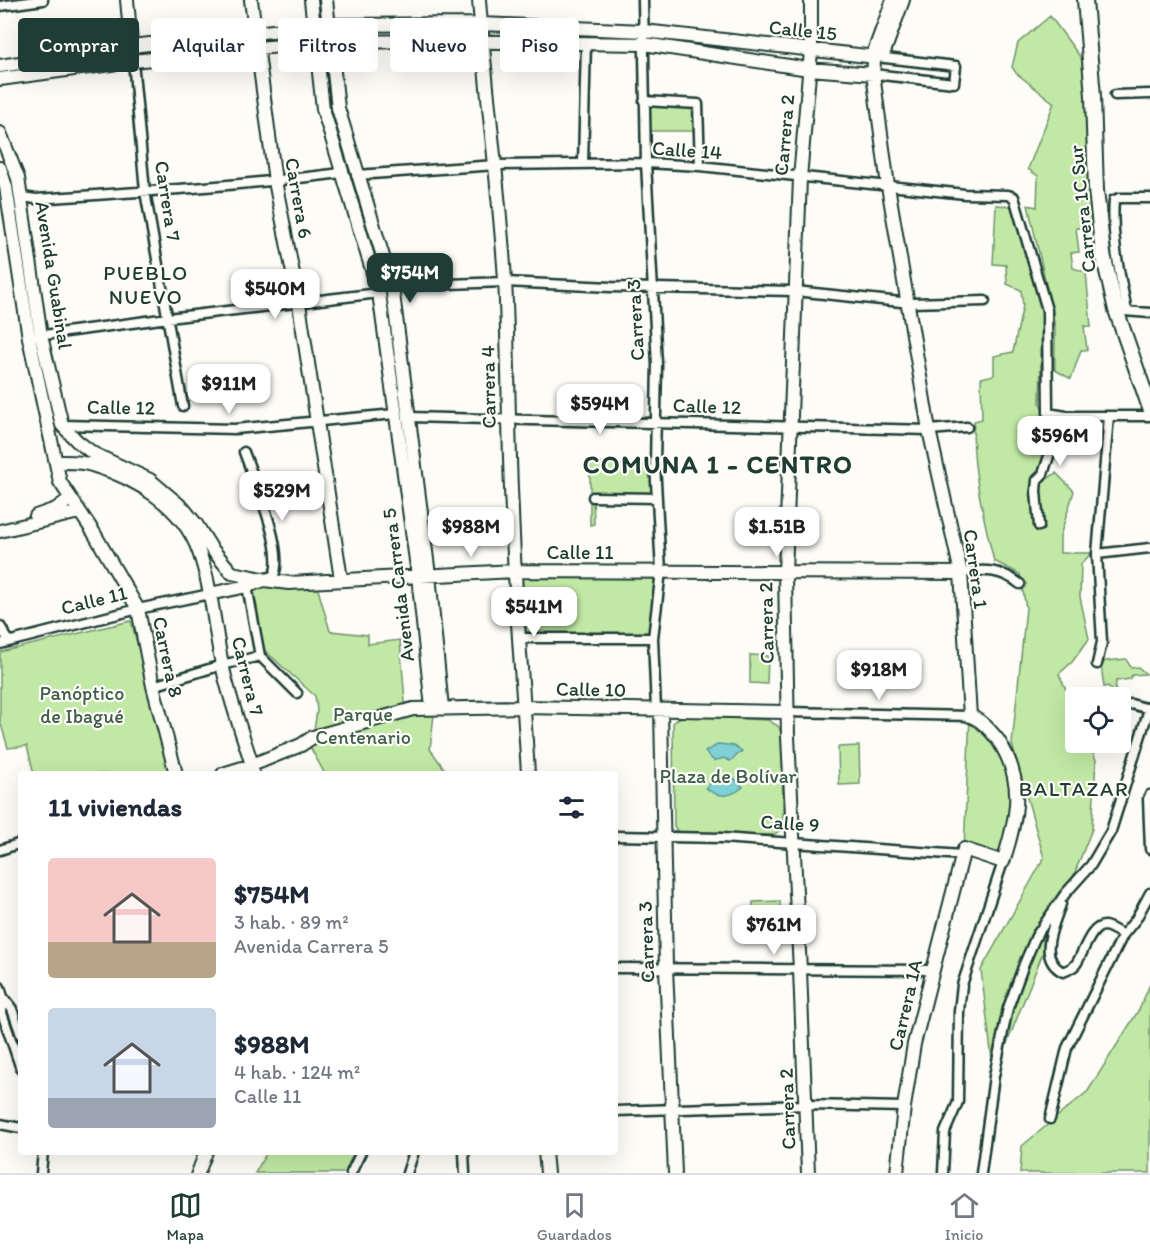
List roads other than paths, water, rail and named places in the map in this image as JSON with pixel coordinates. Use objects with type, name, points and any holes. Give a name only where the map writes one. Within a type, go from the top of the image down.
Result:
[{"type":"main road","name":"Carrera 7","points":[[127,0],[129,18]]},
{"type":"main road","name":"Carrera 6","points":[[251,0],[253,18]]},
{"type":"main road","name":"Avenida Carrera 5","points":[[311,0],[313,18]]},
{"type":"main road","name":"Avenida Carrera 5","points":[[326,0],[328,18]]},
{"type":"main road","name":"Carrera 4","points":[[479,0],[480,18]]},
{"type":"main road","name":"Carrera 2","points":[[808,1173],[807,1105],[787,712],[784,573],[800,178],[811,51],[811,0]]},
{"type":"main road","name":"Carrera 1","points":[[893,0],[875,49],[873,74],[888,186],[929,430],[961,573],[970,716]]},
{"type":"main road","name":"Carrera 1","points":[[876,57],[884,52],[903,0]]},
{"type":"main road","name":"Carrera 1C Sur","points":[[1085,0],[1094,96],[1096,190],[1103,254],[1150,408]]},
{"type":"main road","name":"Calle 15","points":[[488,25],[876,57]]},
{"type":"main road","name":"Calle 15","points":[[488,42],[586,42],[644,38],[809,69],[873,74]]},
{"type":"main road","name":"Calle 15","points":[[0,66],[18,63]]},
{"type":"main road","name":"Calle 15","points":[[0,79],[52,72]]},
{"type":"main road","name":"Carrera 6","points":[[260,72],[275,181],[299,304],[341,579]]},
{"type":"main road","name":"Avenida Carrera 5","points":[[319,72],[323,109],[379,293],[395,414],[424,575]]},
{"type":"main road","name":"Avenida Carrera 5","points":[[334,72],[338,108],[392,286],[409,417],[437,708]]},
{"type":"main road","name":"Carrera 4","points":[[485,72],[496,165],[505,282],[514,572],[528,771]]},
{"type":"main road","name":"Avenida Guabinal","points":[[0,133],[18,177],[22,197],[35,337],[62,425]]},
{"type":"main road","name":"Avenida Guabinal","points":[[0,168],[35,337],[56,462]]},
{"type":"main road","points":[[62,425],[92,459],[150,480],[183,508],[225,567],[243,581]]},
{"type":"main road","name":"Carrera 7","points":[[56,462],[92,459],[141,484],[175,513],[185,527],[198,550],[210,594],[222,665],[252,770]]},
{"type":"main road","name":"Carrera 8","points":[[56,462],[60,482],[138,609],[153,686],[175,771]]},
{"type":"main road","points":[[0,524],[47,513],[70,499]]},
{"type":"main road","points":[[0,531],[79,512]]},
{"type":"main road","name":"Calle 11","points":[[210,594],[243,581],[264,579],[290,583],[514,572],[961,573]]},
{"type":"main road","name":"Calle 10","points":[[252,770],[310,738],[405,711],[437,708],[524,707],[787,712]]},
{"type":"main road","name":"Carrera 3","points":[[659,710],[666,968],[675,1173]]},
{"type":"main road","points":[[970,716],[983,724],[996,737],[1013,772],[1017,797],[1016,816],[1003,862]]},
{"type":"main road","name":"Calle 9","points":[[963,852],[1003,862]]},
{"type":"main road","name":"Carrera 1A","points":[[897,1173],[914,1044],[963,852]]},
{"type":"main road","points":[[198,1173],[205,1155]]},
{"type":"main road","points":[[545,1155],[547,1173]]},
{"type":"street","points":[[0,6],[43,0]]},
{"type":"street","name":"Carrera 3","points":[[643,0],[646,163],[657,364],[655,464],[661,572],[653,638],[659,710]]},
{"type":"street","points":[[583,164],[586,42]]},
{"type":"street","name":"Calle 15","points":[[873,74],[954,83],[956,66],[876,57]]},
{"type":"street","name":"Carrera 7","points":[[134,72],[145,191],[183,406]]},
{"type":"street","points":[[1114,95],[1150,94]]},
{"type":"street","points":[[644,101],[698,104],[700,166]]},
{"type":"street","name":"Calle 14","points":[[357,175],[496,165],[646,163],[700,166],[800,178],[1014,197],[1047,310],[1048,413]]},
{"type":"street","points":[[22,197],[36,199],[145,191],[275,181],[341,173]]},
{"type":"street","points":[[1150,198],[1114,200],[1113,215],[1121,311],[1150,313]]},
{"type":"street","points":[[392,286],[505,282],[795,291],[909,303],[985,301]]},
{"type":"street","points":[[35,337],[168,318],[379,293]]},
{"type":"street","points":[[1039,526],[1037,480],[1043,474],[1054,441],[1048,413],[1066,416],[1150,416]]},
{"type":"street","name":"Calle 12","points":[[62,425],[235,429],[395,414]]},
{"type":"street","points":[[1097,664],[1102,642],[1097,554],[1109,416]]},
{"type":"street","name":"Calle 12","points":[[409,417],[929,430],[967,427]]},
{"type":"street","points":[[244,452],[276,547],[277,567],[274,574],[264,579]]},
{"type":"street","points":[[593,497],[657,498]]},
{"type":"street","points":[[1097,554],[1150,548]]},
{"type":"street","name":"Calle 11","points":[[961,573],[986,569],[998,571],[1010,576],[1020,584]]},
{"type":"street","points":[[243,581],[260,656],[297,693]]},
{"type":"street","name":"Calle 11","points":[[5,642],[138,609],[210,594]]},
{"type":"street","points":[[0,626],[5,642]]},
{"type":"street","points":[[519,638],[653,638]]},
{"type":"street","points":[[153,686],[260,656]]},
{"type":"street","points":[[981,1173],[989,1109],[1008,1008],[1036,936],[1065,894],[1091,865],[1111,831],[1149,711],[1131,704]]},
{"type":"street","name":"Calle 10","points":[[787,712],[970,716]]},
{"type":"street","points":[[1150,795],[1150,849]]},
{"type":"street","name":"Calle 9","points":[[618,836],[663,836],[963,852]]},
{"type":"street","points":[[0,850],[18,844]]},
{"type":"street","points":[[943,1173],[945,1132],[957,1102],[959,1011],[962,985],[1003,862]]},
{"type":"street","points":[[1050,1119],[1067,1048],[1122,935],[1136,919],[1150,893]]},
{"type":"street","points":[[1065,894],[1047,947],[1049,958],[1057,968],[1063,972],[1076,964],[1092,933],[1098,927],[1105,926],[1122,935]]},
{"type":"street","points":[[618,968],[932,970]]},
{"type":"street","points":[[0,987],[3,998],[12,1010],[18,1027]]},
{"type":"street","points":[[3,998],[1,1013],[18,1061]]},
{"type":"street","points":[[1,1013],[18,1007]]},
{"type":"street","points":[[618,1111],[807,1105],[904,1107]]},
{"type":"street","points":[[0,1124],[18,1127]]},
{"type":"street","points":[[41,1173],[43,1155]]},
{"type":"street","points":[[351,1173],[360,1155]]},
{"type":"street","points":[[407,1173],[413,1155]]},
{"type":"street","points":[[464,1155],[465,1173]]},
{"type":"water","points":[[719,744],[734,746],[742,751],[730,761],[724,758],[714,761],[705,752]]},
{"type":"water","points":[[731,775],[743,787],[734,793],[720,795],[706,788],[716,777],[724,779]]},
{"type":"district","name":"PUEBLO NUEVO","points":[[146,285]]},
{"type":"district","name":"COMUNA 1 - CENTRO","points":[[718,464]]},
{"type":"district","name":"BALTAZAR","points":[[1074,789]]},
{"type":"park label","name":"Panóptico de Ibagué","points":[[82,704]]},
{"type":"park label","name":"Parque Centenario","points":[[363,726]]},
{"type":"park label","name":"Plaza de Bolívar","points":[[728,776]]}]
